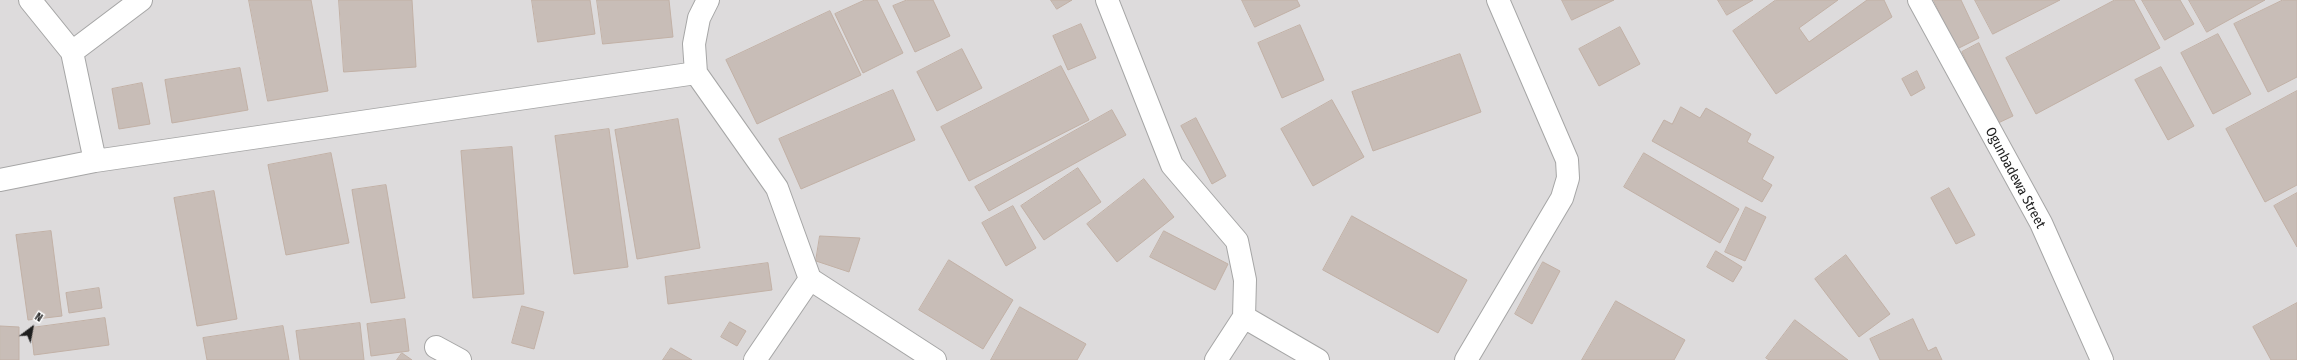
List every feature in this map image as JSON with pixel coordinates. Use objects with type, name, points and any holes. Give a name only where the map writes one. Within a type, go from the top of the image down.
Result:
[{"type":"street","points":[[30,0],[72,52],[95,161]]},
{"type":"street","points":[[72,52],[141,0]]},
{"type":"street","points":[[708,0],[699,18],[694,44],[696,73],[776,188],[810,279],[936,360]]},
{"type":"street","points":[[1107,0],[1172,165],[1237,241],[1245,280],[1244,317],[1216,360]]},
{"type":"street","points":[[1466,360],[1562,198],[1568,178],[1567,160],[1498,0]]},
{"type":"street","name":"Ogunbadewa Street","points":[[1919,0],[2041,223],[2102,360]]},
{"type":"street","points":[[0,180],[95,161],[696,73]]},
{"type":"street","points":[[755,360],[810,279]]},
{"type":"street","points":[[1244,317],[1318,360]]},
{"type":"street","points":[[436,347],[460,360]]},
{"type":"shaded area","points":[[0,0],[2297,0],[2297,360],[0,360]]},
{"type":"building","points":[[249,0],[311,0],[328,91],[268,101]]},
{"type":"building","points":[[339,0],[412,0],[416,67],[344,72]]},
{"type":"building","points":[[532,0],[590,0],[595,34],[538,42]]},
{"type":"building","points":[[597,0],[669,0],[673,37],[603,44]]},
{"type":"building","points":[[865,0],[877,0],[903,53],[863,73],[835,14]]},
{"type":"building","points":[[907,0],[933,0],[950,36],[915,52],[893,6]]},
{"type":"building","points":[[1051,0],[1072,0],[1057,9]]},
{"type":"building","points":[[1242,0],[1297,0],[1300,6],[1255,27]]},
{"type":"building","points":[[1562,0],[1614,0],[1572,20]]},
{"type":"building","points":[[1718,0],[1753,0],[1727,15]]},
{"type":"building","points":[[1776,0],[1838,0],[1799,28],[1809,42],[1867,0],[1884,0],[1892,17],[1776,94],[1733,31]]},
{"type":"building","points":[[1934,0],[1961,0],[1979,38],[1957,49]]},
{"type":"building","points":[[1975,0],[2060,0],[1993,34]]},
{"type":"building","points":[[2115,0],[2134,0],[2160,48],[2036,114],[2006,58]]},
{"type":"building","points":[[2142,0],[2180,0],[2194,24],[2165,40]]},
{"type":"building","points":[[2189,0],[2265,0],[2207,32]]},
{"type":"building","points":[[2283,0],[2297,0],[2297,77],[2268,92],[2234,24]]},
{"type":"building","points":[[830,11],[861,75],[757,124],[726,60]]},
{"type":"building","points":[[1081,24],[1096,58],[1068,70],[1053,36]]},
{"type":"building","points":[[1300,25],[1324,80],[1282,98],[1258,43]]},
{"type":"building","points":[[1620,27],[1640,64],[1599,86],[1579,49]]},
{"type":"building","points":[[2218,34],[2251,94],[2213,114],[2181,53]]},
{"type":"building","points":[[1979,43],[2013,116],[1996,124],[1962,52]]},
{"type":"building","points":[[962,49],[982,88],[937,111],[917,72]]},
{"type":"building","points":[[1460,54],[1481,112],[1373,151],[1352,92]]},
{"type":"building","points":[[1061,66],[1089,120],[969,181],[941,127]]},
{"type":"building","points":[[2161,67],[2194,126],[2168,140],[2135,80]]},
{"type":"building","points":[[240,68],[248,110],[172,123],[165,80]]},
{"type":"building","points":[[1917,71],[1925,88],[1911,96],[1902,79]]},
{"type":"building","points":[[142,83],[150,124],[119,129],[112,89]]},
{"type":"building","points":[[893,90],[915,140],[801,189],[779,139]]},
{"type":"building","points":[[2297,91],[2297,185],[2265,202],[2226,129]]},
{"type":"building","points":[[1332,100],[1364,157],[1313,186],[1281,129]]},
{"type":"building","points":[[1681,107],[1700,118],[1706,108],[1751,134],[1747,142],[1774,157],[1762,179],[1772,185],[1762,202],[1652,141],[1664,120],[1672,124]]},
{"type":"building","points":[[1112,110],[1126,135],[989,211],[975,187]]},
{"type":"building","points":[[1196,118],[1226,176],[1212,184],[1181,126]]},
{"type":"building","points":[[678,119],[700,248],[637,259],[615,130]]},
{"type":"building","points":[[609,129],[628,267],[574,274],[555,136]]},
{"type":"building","points":[[512,147],[524,294],[473,298],[461,151]]},
{"type":"building","points":[[331,153],[349,243],[286,255],[268,165]]},
{"type":"building","points":[[1644,153],[1739,209],[1720,243],[1624,187]]},
{"type":"building","points":[[1078,168],[1101,202],[1044,240],[1021,206]]},
{"type":"building","points":[[1144,179],[1174,217],[1117,262],[1087,224]]},
{"type":"building","points":[[386,185],[405,298],[371,303],[352,190]]},
{"type":"building","points":[[1949,188],[1975,235],[1956,244],[1931,198]]},
{"type":"building","points":[[214,191],[237,319],[197,326],[174,198]]},
{"type":"building","points":[[2297,193],[2297,247],[2274,206]]},
{"type":"building","points":[[1013,206],[1036,248],[1006,266],[982,223]]},
{"type":"building","points":[[1746,207],[1766,217],[1745,261],[1725,252]]},
{"type":"building","points":[[1352,216],[1467,280],[1438,333],[1323,270]]},
{"type":"building","points":[[51,231],[62,316],[28,320],[16,235]]},
{"type":"building","points":[[1164,231],[1228,264],[1215,290],[1150,257]]},
{"type":"building","points":[[820,236],[860,238],[849,272],[816,261]]},
{"type":"building","points":[[1716,251],[1742,267],[1733,282],[1707,267]]},
{"type":"building","points":[[1846,255],[1890,314],[1859,337],[1815,279]]},
{"type":"building","points":[[949,260],[1013,300],[983,349],[919,310]]},
{"type":"building","points":[[1543,262],[1560,271],[1532,324],[1515,314]]},
{"type":"building","points":[[768,263],[772,290],[668,304],[665,277]]},
{"type":"building","points":[[99,288],[102,308],[69,313],[66,293]]},
{"type":"building","points":[[1616,301],[1685,340],[1674,360],[1582,360]]},
{"type":"building","points":[[2297,303],[2297,360],[2271,360],[2253,327]]},
{"type":"building","points":[[522,306],[544,312],[534,349],[512,343]]},
{"type":"building","points":[[1020,307],[1086,344],[1077,360],[991,360]]},
{"type":"building","points":[[105,318],[109,345],[34,355],[31,328]]},
{"type":"building","points":[[405,319],[409,351],[371,356],[367,324]]},
{"type":"building","points":[[1913,319],[1928,351],[1936,347],[1942,360],[1880,360],[1870,339]]},
{"type":"building","points":[[1795,320],[1848,360],[1769,360],[1766,358]]},
{"type":"building","points":[[730,322],[746,331],[737,346],[721,337]]},
{"type":"building","points":[[360,323],[364,360],[300,360],[296,331]]},
{"type":"building","points":[[0,326],[19,327],[19,360],[0,360]]},
{"type":"building","points":[[283,326],[289,360],[207,360],[203,338]]},
{"type":"building","points":[[671,348],[692,360],[663,360]]},
{"type":"building","points":[[402,353],[412,360],[397,360]]}]
